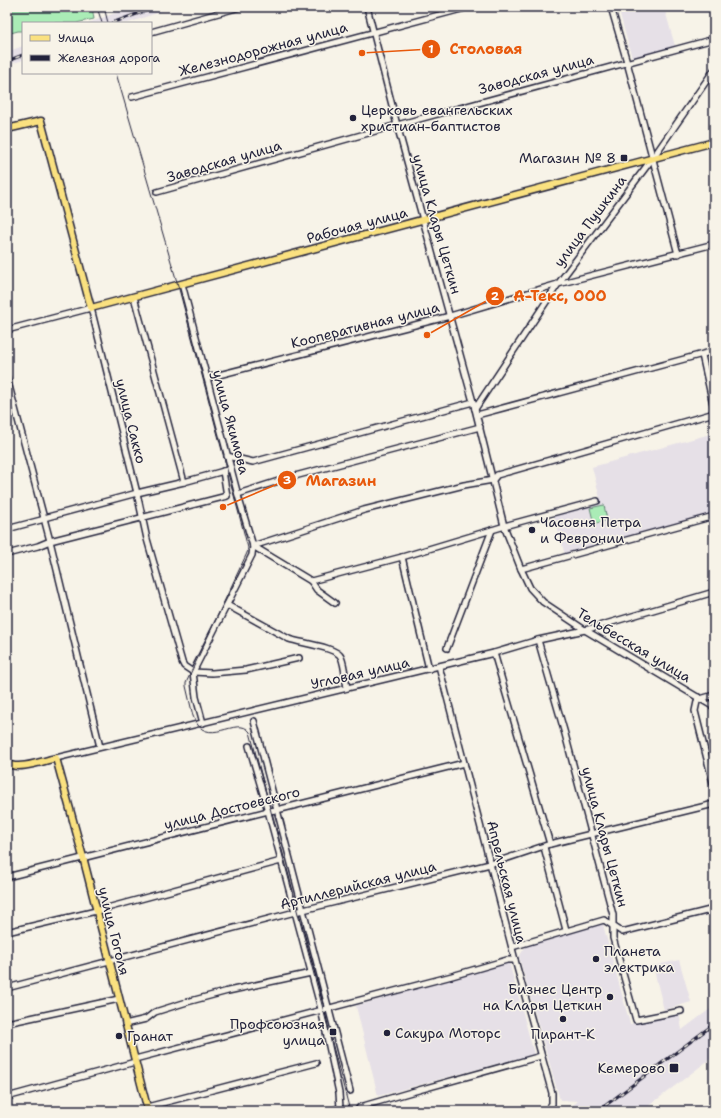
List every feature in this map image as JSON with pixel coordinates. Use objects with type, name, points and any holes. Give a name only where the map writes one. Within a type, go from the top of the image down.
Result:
[{"type":"main road","name":"улица Сакко","points":[[7,129],[41,121],[91,308]]},
{"type":"main road","name":"Рабочая улица","points":[[91,308],[714,142]]},
{"type":"main road","name":"Угловая улица","points":[[8,764],[18,767],[56,758]]},
{"type":"main road","name":"улица Гоголя","points":[[56,758],[83,857],[147,1109]]},
{"type":"street","points":[[152,32],[240,7]]},
{"type":"street","name":"улица Клары Цеткин","points":[[367,7],[397,125],[480,427],[505,526],[521,569],[530,588],[543,602]]},
{"type":"street","name":"Железнодорожная улица","points":[[132,97],[469,7]]},
{"type":"street","points":[[611,7],[628,62],[652,159],[678,254]]},
{"type":"street","name":"Заводская улица","points":[[157,192],[714,39]]},
{"type":"street","name":"улица Пушкина","points":[[475,409],[558,284],[652,159],[714,70]]},
{"type":"street","name":"Кооперативная улица","points":[[207,378],[450,316],[558,284],[714,244]]},
{"type":"street","name":"улица Якимова","points":[[182,284],[227,456],[253,546]]},
{"type":"street","points":[[134,297],[184,482]]},
{"type":"street","name":"Рабочая улица","points":[[7,330],[91,308]]},
{"type":"street","name":"улица Сакко","points":[[91,308],[147,539],[182,662],[184,666],[193,672]]},
{"type":"street","points":[[476,416],[714,351]]},
{"type":"street","points":[[253,546],[364,510],[464,485],[493,480],[497,475],[711,414],[714,410],[702,354]]},
{"type":"street","points":[[7,378],[50,541],[100,747]]},
{"type":"street","points":[[227,456],[253,462],[473,402]]},
{"type":"street","points":[[238,494],[291,477],[480,427]]},
{"type":"street","points":[[7,529],[231,469]]},
{"type":"street","points":[[7,554],[38,546],[50,541],[227,496],[223,471]]},
{"type":"street","points":[[312,581],[402,557],[505,526],[597,501]]},
{"type":"street","points":[[521,569],[714,516]]},
{"type":"street","points":[[447,648],[492,530]]},
{"type":"street","points":[[253,546],[312,581],[317,590],[335,603]]},
{"type":"street","points":[[203,723],[196,697],[193,672],[252,555],[253,546]]},
{"type":"street","points":[[402,557],[430,669]]},
{"type":"street","name":"Угловая улица","points":[[56,758],[494,653],[538,640],[585,630],[714,592]]},
{"type":"street","name":"Тельбесская улица","points":[[543,602],[585,630],[714,707]]},
{"type":"street","points":[[227,605],[298,643],[330,649],[337,652],[341,656],[347,688]]},
{"type":"street","name":"улица Клары Цеткин","points":[[538,640],[613,915],[613,938],[636,1020],[681,1011]]},
{"type":"street","points":[[494,653],[550,844]]},
{"type":"street","points":[[193,672],[212,673],[246,670],[299,658]]},
{"type":"street","name":"Апрельская улица","points":[[439,666],[515,960],[552,1094],[552,1104],[546,1111]]},
{"type":"street","points":[[714,695],[699,698],[695,711],[714,787]]},
{"type":"street","points":[[254,721],[350,1091]]},
{"type":"street","points":[[249,746],[321,1009],[339,1093],[341,1110],[330,1111]]},
{"type":"street","name":"улица Достоевского","points":[[7,877],[464,763]]},
{"type":"street","name":"Артиллерийская улица","points":[[7,988],[295,912],[490,864],[550,844],[714,804]]},
{"type":"street","points":[[544,847],[566,930]]},
{"type":"street","points":[[7,932],[96,911],[281,861]]},
{"type":"street","points":[[512,947],[604,920],[622,932],[714,909]]},
{"type":"street","points":[[7,1097],[328,1007],[452,976],[507,960],[515,960]]},
{"type":"street","points":[[125,1024],[146,1019],[155,1012],[201,998],[312,973]]},
{"type":"street","points":[[7,1022],[119,999]]},
{"type":"street","points":[[358,1109],[408,1093],[541,1056]]},
{"type":"street","points":[[147,1109],[316,1063]]},
{"type":"street","points":[[90,1111],[102,1111]]},
{"type":"shaded area","points":[[132,7],[174,7],[131,22],[91,22]]},
{"type":"shaded area","points":[[618,7],[664,7],[675,46],[632,58]]},
{"type":"shaded area","points":[[22,46],[22,60],[7,65],[7,52]]},
{"type":"shaded area","points":[[714,433],[714,513],[565,555],[553,512],[600,498],[592,467]]},
{"type":"shaded area","points":[[602,921],[630,1024],[679,1013],[682,1030],[714,1006],[714,1056],[642,1111],[566,1111],[578,1101],[560,1100],[519,957],[527,944]]},
{"type":"shaded area","points":[[679,960],[691,1002],[664,1010],[653,966]]},
{"type":"shaded area","points":[[509,962],[534,1054],[378,1096],[356,1006]]},
{"type":"green space","points":[[7,7],[92,7],[94,19],[80,22],[22,22],[22,31],[7,34]]},
{"type":"green space","points":[[604,505],[607,520],[594,524],[590,508]]},
{"type":"tram line","points":[[97,7],[102,22]]},
{"type":"tram line","points":[[104,7],[108,22]]},
{"type":"tram line","points":[[116,74],[179,289],[248,548],[186,683],[186,686],[193,716],[199,726],[206,731],[213,732],[237,727],[244,728],[250,732],[350,1111]]},
{"type":"railway","points":[[115,22],[156,7]]},
{"type":"railway","points":[[7,61],[22,55]]},
{"type":"railway","points":[[598,1111],[714,1024]]},
{"type":"place","name":"Столовая","points":[[362,53]]},
{"type":"place","name":"Церковь евангельских христиан-баптистов","points":[[353,118]]},
{"type":"place","name":"Магазин № 8","points":[[624,158]]},
{"type":"place","name":"А-Текс, ООО","points":[[427,335]]},
{"type":"place","name":"Магазин","points":[[223,507]]},
{"type":"place","name":"Часовня Петра и Февронии","points":[[532,530]]},
{"type":"place","name":"Планета электрика","points":[[596,959]]},
{"type":"place","name":"Бизнес Центр на Клары Цеткин","points":[[610,997]]},
{"type":"place","name":"Пирант-К","points":[[563,1019]]},
{"type":"place","name":"Профсоюзная улица","points":[[333,1032]]},
{"type":"place","name":"Сакура Моторс","points":[[387,1033]]},
{"type":"place","name":"Гранат","points":[[119,1036]]},
{"type":"place","name":"Кемерово","points":[[674,1068]]}]
